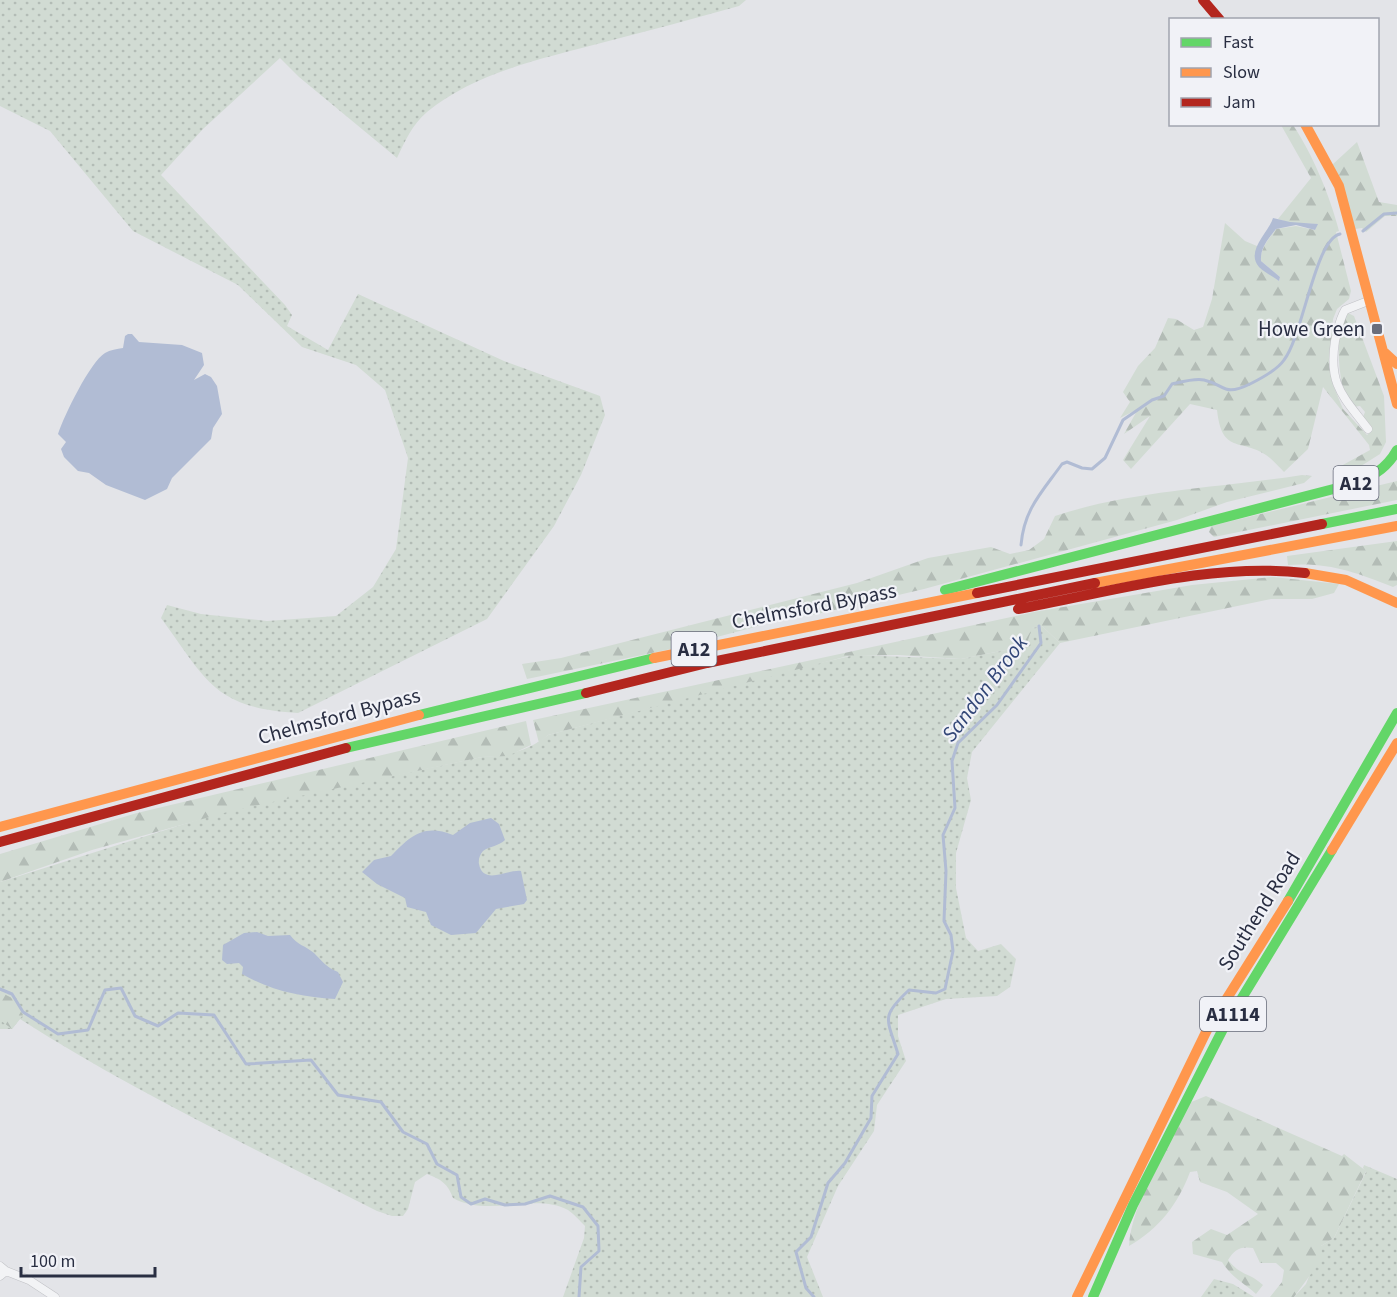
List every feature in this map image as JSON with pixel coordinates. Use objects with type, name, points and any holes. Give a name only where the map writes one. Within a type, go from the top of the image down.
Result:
[{"type":"main road","points":[[1203,0],[1218,18]]},
{"type":"main road","points":[[1306,126],[1339,186],[1397,404]]},
{"type":"main road","points":[[1385,353],[1397,364]]},
{"type":"main road","name":"A12","points":[[780,634],[1349,485],[1371,477],[1385,468],[1397,450]]},
{"type":"main road","name":"Chelmsford Bypass","points":[[0,827],[385,723],[670,654],[780,634],[1397,509]]},
{"type":"main road","name":"Chelmsford Bypass","points":[[0,842],[299,759],[660,676],[707,663],[1185,565],[1397,526]]},
{"type":"main road","name":"A12","points":[[707,663],[1235,572],[1298,572],[1341,579],[1375,591],[1397,603]]},
{"type":"main road","name":"Southend Road","points":[[1077,1296],[1207,1030],[1316,856],[1397,713]]},
{"type":"main road","name":"Southend Road","points":[[1093,1297],[1133,1205],[1223,1029],[1397,743]]},
{"type":"street","points":[[1368,301],[1345,310],[1339,321],[1331,364],[1340,392],[1368,429]]},
{"type":"street","points":[[2,1271],[30,1280],[55,1297]]},
{"type":"green space","points":[[0,0],[746,0],[739,6],[532,61],[488,77],[446,98],[427,112],[413,128],[397,158],[299,77],[280,58],[203,129],[161,175],[285,305],[292,315],[287,326],[328,350],[358,294],[504,361],[600,396],[605,415],[581,475],[554,526],[487,619],[298,713],[248,705],[230,697],[215,687],[190,659],[161,618],[167,605],[201,614],[267,621],[336,616],[373,587],[396,549],[408,458],[385,390],[356,365],[302,347],[238,285],[133,231],[50,131],[0,106]]},
{"type":"green space","points":[[1282,126],[1294,126],[1320,176],[1339,231],[1336,232],[1351,291],[1349,299],[1337,309],[1333,319],[1331,352],[1333,385],[1343,409],[1367,435],[1370,432],[1363,417],[1365,412],[1360,406],[1352,407],[1346,404],[1341,381],[1339,347],[1346,312],[1354,316],[1384,396],[1386,442],[1380,454],[1350,473],[1341,475],[1344,470],[1341,466],[1370,450],[1369,445],[1323,387],[1308,449],[1284,472],[1266,455],[1228,440],[1223,434],[1217,410],[1190,404],[1131,469],[1123,460],[1150,416],[1124,434],[1138,409],[1120,418],[1130,402],[1123,392],[1138,366],[1155,348],[1168,318],[1176,319],[1194,330],[1203,327],[1212,299],[1225,223],[1245,241],[1257,246],[1257,263],[1279,281],[1280,277],[1261,261],[1263,248],[1276,229],[1296,226],[1315,230],[1317,224],[1290,223],[1278,219],[1311,178]]},
{"type":"green space","points":[[1357,142],[1379,202],[1397,205],[1397,216],[1385,216],[1366,232],[1362,228],[1355,229],[1332,165]]},
{"type":"green space","points":[[1302,475],[1312,476],[1304,483],[1227,502],[1177,520],[924,589],[813,615],[802,605],[755,627],[671,649],[527,679],[522,664],[561,658],[857,583],[928,558],[991,547],[1010,554],[1029,550],[1044,539],[1055,516],[1085,507],[1147,495]]},
{"type":"green space","points":[[1397,481],[1397,500],[1214,537],[1209,532],[1211,526]]},
{"type":"green space","points":[[1397,541],[1397,585],[1393,587],[1342,569],[1303,564],[1288,565],[1287,556]]},
{"type":"green space","points":[[1273,577],[1339,584],[1334,593],[1312,599],[1271,599],[1060,643],[1042,626],[1032,628],[1026,646],[961,659],[898,655],[848,656],[548,735],[539,743],[533,720],[1034,612],[1192,585]]},
{"type":"green space","points":[[1042,626],[1060,643],[972,752],[967,778],[971,800],[956,853],[956,888],[966,938],[978,951],[1001,944],[1016,959],[1010,987],[997,996],[946,999],[898,1015],[898,1036],[906,1061],[877,1105],[874,1131],[838,1186],[807,1257],[823,1297],[563,1297],[584,1238],[585,1226],[568,1210],[541,1203],[497,1206],[467,1204],[453,1198],[443,1183],[427,1174],[415,1182],[408,1209],[403,1216],[392,1216],[377,1211],[196,1120],[63,1046],[20,1019],[12,1029],[0,1029],[0,882],[232,809],[482,757],[508,754],[525,749],[548,735],[789,670],[855,655],[961,659],[1026,646],[1031,628]]},
{"type":"green space","points":[[526,721],[531,745],[508,756],[482,757],[231,811],[92,850],[0,882],[0,854],[137,813]]},
{"type":"green space","points":[[0,992],[14,999],[23,1015],[12,1029],[0,1020]]},
{"type":"green space","points":[[1206,1096],[1342,1156],[1344,1154],[1366,1171],[1334,1238],[1321,1246],[1322,1259],[1294,1297],[1270,1297],[1282,1282],[1284,1270],[1276,1263],[1260,1263],[1253,1248],[1238,1249],[1228,1260],[1237,1269],[1263,1285],[1256,1294],[1234,1276],[1222,1262],[1193,1254],[1192,1242],[1211,1229],[1227,1235],[1258,1214],[1227,1192],[1200,1182],[1197,1171],[1190,1172],[1180,1195],[1158,1224],[1129,1246],[1131,1229],[1137,1211],[1162,1154],[1189,1103]]},
{"type":"green space","points":[[1364,1165],[1397,1179],[1397,1297],[1294,1297],[1306,1284],[1321,1246],[1334,1238],[1366,1172]]},
{"type":"green space","points":[[1214,1279],[1233,1284],[1254,1297],[1201,1297]]},
{"type":"water","points":[[1273,218],[1318,224],[1315,230],[1296,225],[1276,229],[1268,240],[1263,248],[1261,261],[1280,277],[1279,281],[1259,267],[1255,261],[1256,248]]},
{"type":"water","points":[[132,334],[139,342],[182,345],[202,353],[204,365],[194,380],[205,374],[211,377],[217,386],[222,414],[213,428],[211,439],[172,478],[167,489],[145,500],[106,485],[89,473],[78,471],[64,457],[61,449],[66,442],[58,434],[92,367],[105,353],[123,348],[125,336]]},
{"type":"water","points":[[491,818],[499,824],[505,840],[482,852],[479,861],[481,871],[485,874],[497,875],[521,871],[527,900],[524,904],[496,909],[476,933],[451,935],[431,925],[426,912],[407,907],[405,898],[377,884],[362,872],[374,860],[391,856],[411,837],[418,834],[434,830],[453,835],[470,823]]},
{"type":"water","points":[[257,932],[268,936],[290,935],[338,972],[343,982],[335,999],[299,995],[276,989],[242,974],[243,967],[239,963],[227,964],[222,960],[223,945],[244,933]]},
{"type":"waterway","name":"Sandon Brook","points":[[1363,231],[1384,214],[1397,213]]},
{"type":"waterway","name":"Sandon Brook","points":[[1021,545],[1030,511],[1062,464],[1067,462],[1092,469],[1105,458],[1123,420],[1152,400],[1164,396],[1172,384],[1200,380],[1235,390],[1259,379],[1281,363],[1291,348],[1323,252],[1331,240],[1340,234]]},
{"type":"waterway","name":"Sandon Brook","points":[[814,1297],[806,1288],[796,1252],[811,1237],[828,1183],[845,1163],[871,1118],[872,1096],[898,1054],[889,1025],[890,1013],[909,990],[936,993],[945,989],[953,951],[951,935],[944,921],[946,871],[943,835],[955,808],[952,761],[958,743],[997,705],[1041,643],[1039,626]]},
{"type":"waterway","name":"Sandon Brook","points":[[0,989],[12,994],[23,1012],[58,1034],[88,1030],[105,990],[121,988],[135,1016],[158,1026],[178,1013],[214,1015],[246,1064],[311,1060],[338,1095],[381,1102],[403,1132],[427,1144],[437,1164],[457,1175],[461,1197],[471,1204],[485,1199],[505,1205],[525,1204],[550,1196],[583,1207],[598,1226],[599,1251],[581,1267],[579,1297]]},
{"type":"traffic: fast","points":[[945,590],[1349,485],[1377,472],[1388,463],[1397,450]]},
{"type":"traffic: fast","points":[[1322,524],[1397,509]]},
{"type":"traffic: fast","points":[[419,715],[654,658]]},
{"type":"traffic: fast","points":[[346,748],[586,693]]},
{"type":"traffic: fast","points":[[1288,901],[1397,713]]},
{"type":"traffic: fast","points":[[1093,1297],[1133,1205],[1223,1029],[1332,850]]},
{"type":"traffic: slow","points":[[1306,126],[1339,186],[1397,404]]},
{"type":"traffic: slow","points":[[1385,353],[1397,364]]},
{"type":"traffic: slow","points":[[1095,583],[1397,526]]},
{"type":"traffic: slow","points":[[1305,573],[1346,580],[1397,603]]},
{"type":"traffic: slow","points":[[654,658],[977,593]]},
{"type":"traffic: slow","points":[[0,827],[419,715]]},
{"type":"traffic: slow","points":[[1332,850],[1397,743]]},
{"type":"traffic: slow","points":[[1077,1297],[1207,1030],[1288,901]]},
{"type":"traffic: jam","points":[[1203,0],[1218,18]]},
{"type":"traffic: jam","points":[[977,593],[1322,524]]},
{"type":"traffic: jam","points":[[1018,609],[1161,580],[1197,575],[1269,571],[1305,573]]},
{"type":"traffic: jam","points":[[586,693],[707,663],[1095,583]]},
{"type":"traffic: jam","points":[[0,842],[346,748]]},
{"type":"place","name":"Howe Green","points":[[1377,329]]}]
